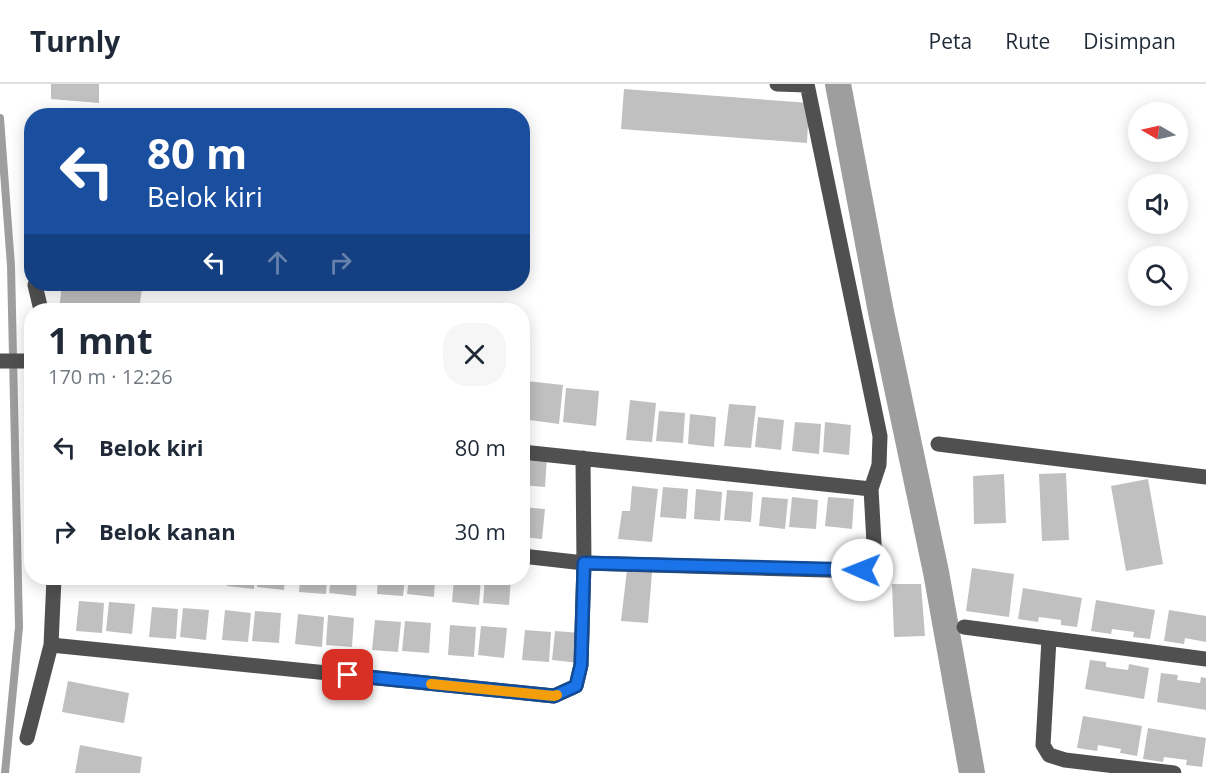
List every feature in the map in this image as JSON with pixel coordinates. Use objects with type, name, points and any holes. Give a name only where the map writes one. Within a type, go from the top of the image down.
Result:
[{"type":"street","points":[[530,557],[584,563],[862,570],[875,561],[872,489],[879,465],[879,436],[807,85],[777,84]]},
{"type":"street","points":[[0,361],[24,361]]},
{"type":"street","points":[[938,444],[1206,477]]},
{"type":"street","points":[[530,453],[872,489]]},
{"type":"street","points":[[51,645],[554,696],[576,686],[581,665],[584,563],[583,458]]},
{"type":"street","points":[[27,738],[51,645],[54,585]]},
{"type":"street","points":[[964,627],[1206,659]]},
{"type":"street","points":[[1049,639],[1043,745],[1049,755],[1065,760],[1174,773]]},
{"type":"building","points":[[51,84],[99,84],[99,103],[51,99]]},
{"type":"building","points":[[624,89],[809,103],[807,143],[621,129]]},
{"type":"building","points":[[61,291],[142,291],[140,303],[60,303]]},
{"type":"building","points":[[530,381],[563,385],[559,424],[530,420]]},
{"type":"building","points":[[566,388],[599,391],[596,426],[563,422]]},
{"type":"building","points":[[630,400],[656,403],[652,442],[626,440]]},
{"type":"building","points":[[729,404],[756,406],[751,448],[724,446]]},
{"type":"building","points":[[659,411],[685,413],[683,443],[656,441]]},
{"type":"building","points":[[690,414],[716,417],[714,447],[688,444]]},
{"type":"building","points":[[758,417],[784,420],[781,450],[755,447]]},
{"type":"building","points":[[795,422],[821,424],[819,454],[792,451]]},
{"type":"building","points":[[825,422],[851,425],[849,455],[823,452]]},
{"type":"building","points":[[530,456],[547,457],[545,487],[530,486]]},
{"type":"building","points":[[1066,473],[1069,540],[1042,541],[1039,474]]},
{"type":"building","points":[[1004,474],[1006,523],[974,524],[973,476]]},
{"type":"building","points":[[1148,479],[1163,564],[1126,571],[1111,486]]},
{"type":"building","points":[[632,486],[658,489],[652,542],[618,539],[622,511],[630,511]]},
{"type":"building","points":[[663,487],[688,489],[686,519],[660,517]]},
{"type":"building","points":[[696,489],[722,492],[720,521],[694,519]]},
{"type":"building","points":[[727,490],[753,492],[751,522],[724,520]]},
{"type":"building","points":[[762,497],[788,499],[785,529],[759,526]]},
{"type":"building","points":[[792,497],[818,500],[816,529],[789,527]]},
{"type":"building","points":[[828,497],[854,499],[852,529],[825,526]]},
{"type":"building","points":[[530,508],[545,509],[542,539],[530,538]]},
{"type":"building","points":[[972,568],[1014,574],[1009,617],[966,611]]},
{"type":"building","points":[[627,570],[652,572],[648,623],[621,621]]},
{"type":"building","points":[[892,584],[921,584],[925,636],[894,637]]},
{"type":"building","points":[[254,585],[254,589],[227,586]]},
{"type":"building","points":[[257,585],[284,585],[284,590],[257,587]]},
{"type":"building","points":[[300,585],[327,585],[326,594],[299,592]]},
{"type":"building","points":[[330,585],[357,585],[356,596],[329,593]]},
{"type":"building","points":[[378,585],[404,585],[403,596],[377,594]]},
{"type":"building","points":[[408,585],[435,585],[434,597],[407,594]]},
{"type":"building","points":[[453,585],[480,585],[479,605],[452,602]]},
{"type":"building","points":[[484,585],[510,585],[509,605],[483,603]]},
{"type":"building","points":[[1023,588],[1082,598],[1077,627],[1061,625],[1061,620],[1039,617],[1038,622],[1018,619]]},
{"type":"building","points":[[1096,600],[1155,610],[1150,639],[1133,637],[1134,632],[1112,629],[1111,634],[1091,631]]},
{"type":"building","points":[[79,601],[104,603],[102,633],[76,631]]},
{"type":"building","points":[[109,602],[135,604],[132,634],[106,631]]},
{"type":"building","points":[[152,607],[178,609],[176,639],[149,637]]},
{"type":"building","points":[[183,608],[209,610],[206,640],[180,637]]},
{"type":"building","points":[[225,610],[251,613],[248,642],[222,640]]},
{"type":"building","points":[[1169,610],[1206,616],[1206,642],[1185,638],[1184,644],[1164,641]]},
{"type":"building","points":[[255,611],[281,613],[279,643],[252,641]]},
{"type":"building","points":[[298,614],[324,617],[322,647],[295,644]]},
{"type":"building","points":[[328,615],[354,618],[352,647],[326,645]]},
{"type":"building","points":[[375,620],[401,622],[398,652],[372,650]]},
{"type":"building","points":[[405,621],[431,623],[429,653],[402,651]]},
{"type":"building","points":[[450,625],[476,627],[474,657],[448,655]]},
{"type":"building","points":[[481,626],[507,628],[504,658],[478,655]]},
{"type":"building","points":[[525,630],[551,632],[549,662],[522,660]]},
{"type":"building","points":[[555,631],[581,633],[579,663],[552,660]]},
{"type":"building","points":[[1090,660],[1106,662],[1106,667],[1128,670],[1129,664],[1149,668],[1144,699],[1085,689]]},
{"type":"building","points":[[1161,673],[1178,675],[1177,680],[1200,683],[1201,677],[1206,678],[1206,710],[1157,702]]},
{"type":"building","points":[[68,681],[129,693],[124,723],[62,712]]},
{"type":"building","points":[[1083,716],[1142,726],[1137,756],[1120,753],[1121,749],[1098,745],[1097,751],[1077,748]]},
{"type":"building","points":[[1148,728],[1206,738],[1202,767],[1186,765],[1187,760],[1164,757],[1163,762],[1143,759]]},
{"type":"building","points":[[80,745],[142,757],[140,773],[75,773]]},
{"type":"waterway","points":[[838,84],[881,312],[936,572],[972,773]]},
{"type":"waterway","points":[[0,118],[11,266],[19,627],[5,773]]},
{"type":"slow traffic","points":[[431,684],[557,695]]},
{"type":"route","points":[[348,675],[554,696],[576,686],[581,665],[584,563],[862,570]]}]
